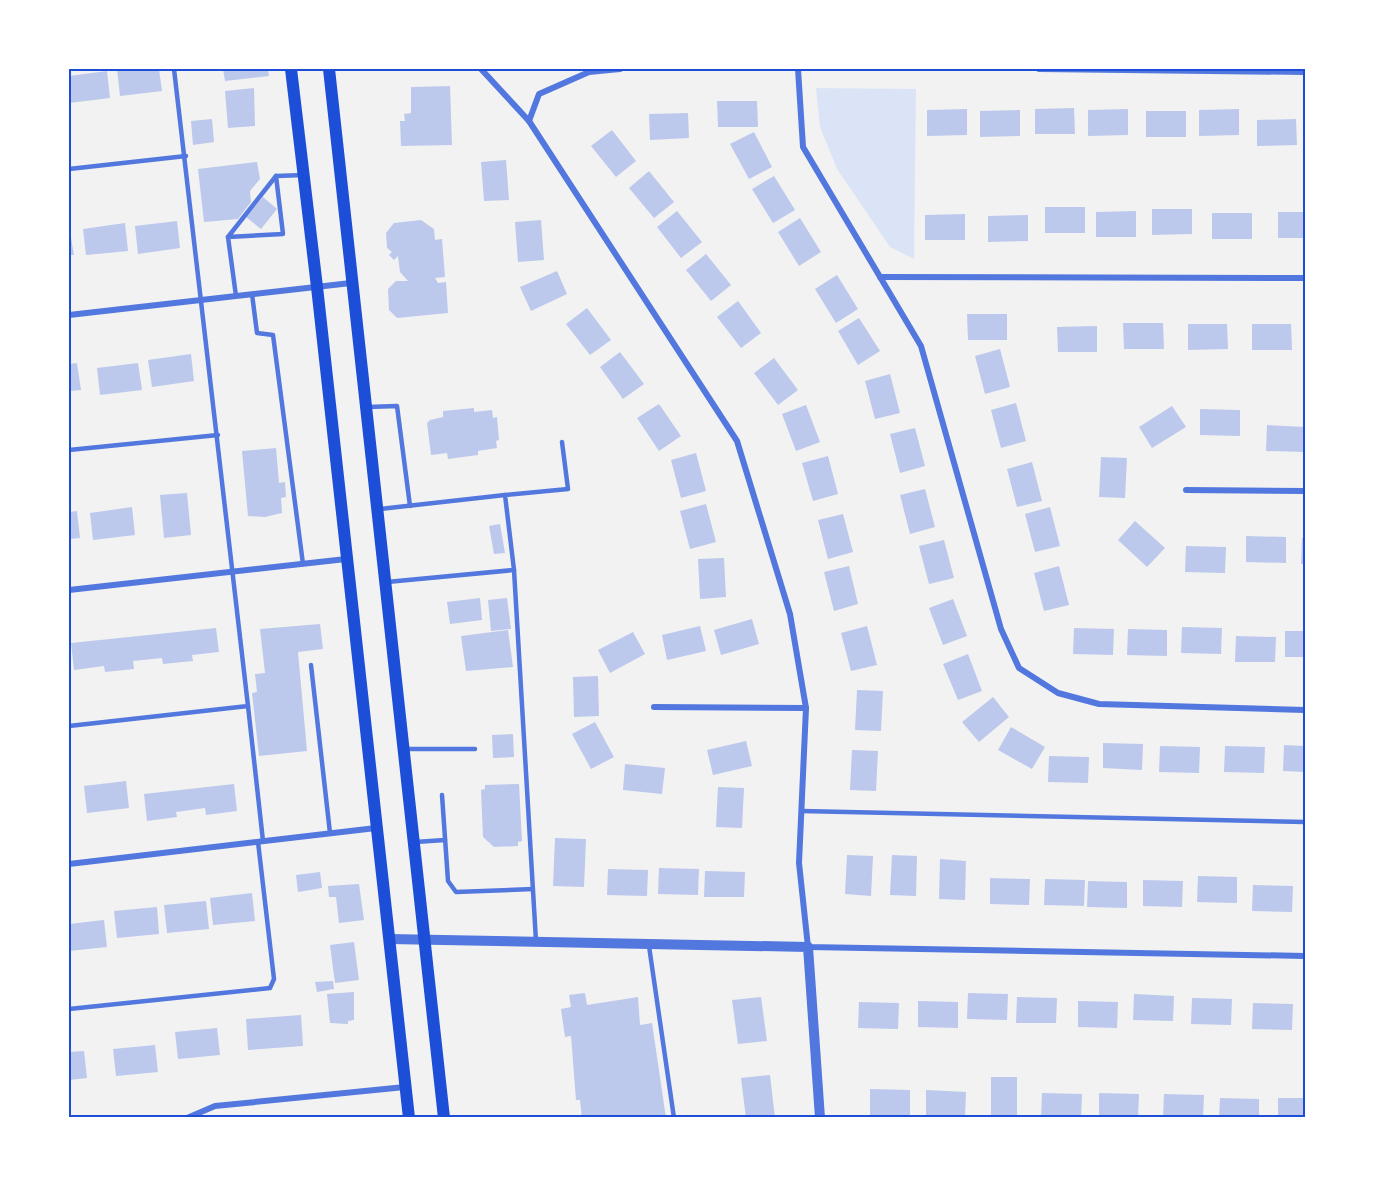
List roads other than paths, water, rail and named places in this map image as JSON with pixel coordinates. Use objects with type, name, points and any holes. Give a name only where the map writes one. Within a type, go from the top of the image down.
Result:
[{"type":"main road","points":[[291,69],[318,287],[409,1118]]},
{"type":"main road","points":[[329,69],[364,407],[444,1118]]},
{"type":"street","points":[[481,69],[530,121],[736,441],[790,614],[806,708],[799,863],[808,946],[820,1118]]},
{"type":"street","points":[[530,121],[539,94],[589,72],[620,69]]},
{"type":"street","points":[[798,69],[803,147],[921,346],[1001,629],[1020,668],[1058,693],[1099,704],[1305,710]]},
{"type":"street","points":[[1039,69],[1305,72]]},
{"type":"street","points":[[880,277],[1305,278]]},
{"type":"street","points":[[69,315],[351,283]]},
{"type":"street","points":[[1186,490],[1305,491]]},
{"type":"street","points":[[69,590],[346,559]]},
{"type":"street","points":[[654,707],[806,708]]},
{"type":"street","points":[[69,864],[376,828]]},
{"type":"street","points":[[389,939],[1305,956]]},
{"type":"street","points":[[187,1118],[215,1106],[405,1087]]},
{"type":"lane","points":[[69,1009],[270,988],[274,979],[234,572],[174,69]]},
{"type":"lane","points":[[69,169],[186,156]]},
{"type":"lane","points":[[236,296],[228,237],[276,176],[304,175]]},
{"type":"lane","points":[[228,237],[283,234],[276,176]]},
{"type":"lane","points":[[252,294],[257,333],[273,335],[303,564]]},
{"type":"lane","points":[[364,407],[396,406],[410,506]]},
{"type":"lane","points":[[69,450],[218,435]]},
{"type":"lane","points":[[376,509],[568,489],[562,442]]},
{"type":"lane","points":[[505,495],[514,570],[536,942]]},
{"type":"lane","points":[[384,582],[514,570]]},
{"type":"lane","points":[[311,665],[330,833]]},
{"type":"lane","points":[[69,726],[248,706]]},
{"type":"lane","points":[[402,749],[475,749]]},
{"type":"lane","points":[[442,795],[448,881],[456,892],[533,889]]},
{"type":"lane","points":[[801,811],[1305,822]]},
{"type":"lane","points":[[413,842],[445,840]]},
{"type":"lane","points":[[649,944],[674,1118]]}]
